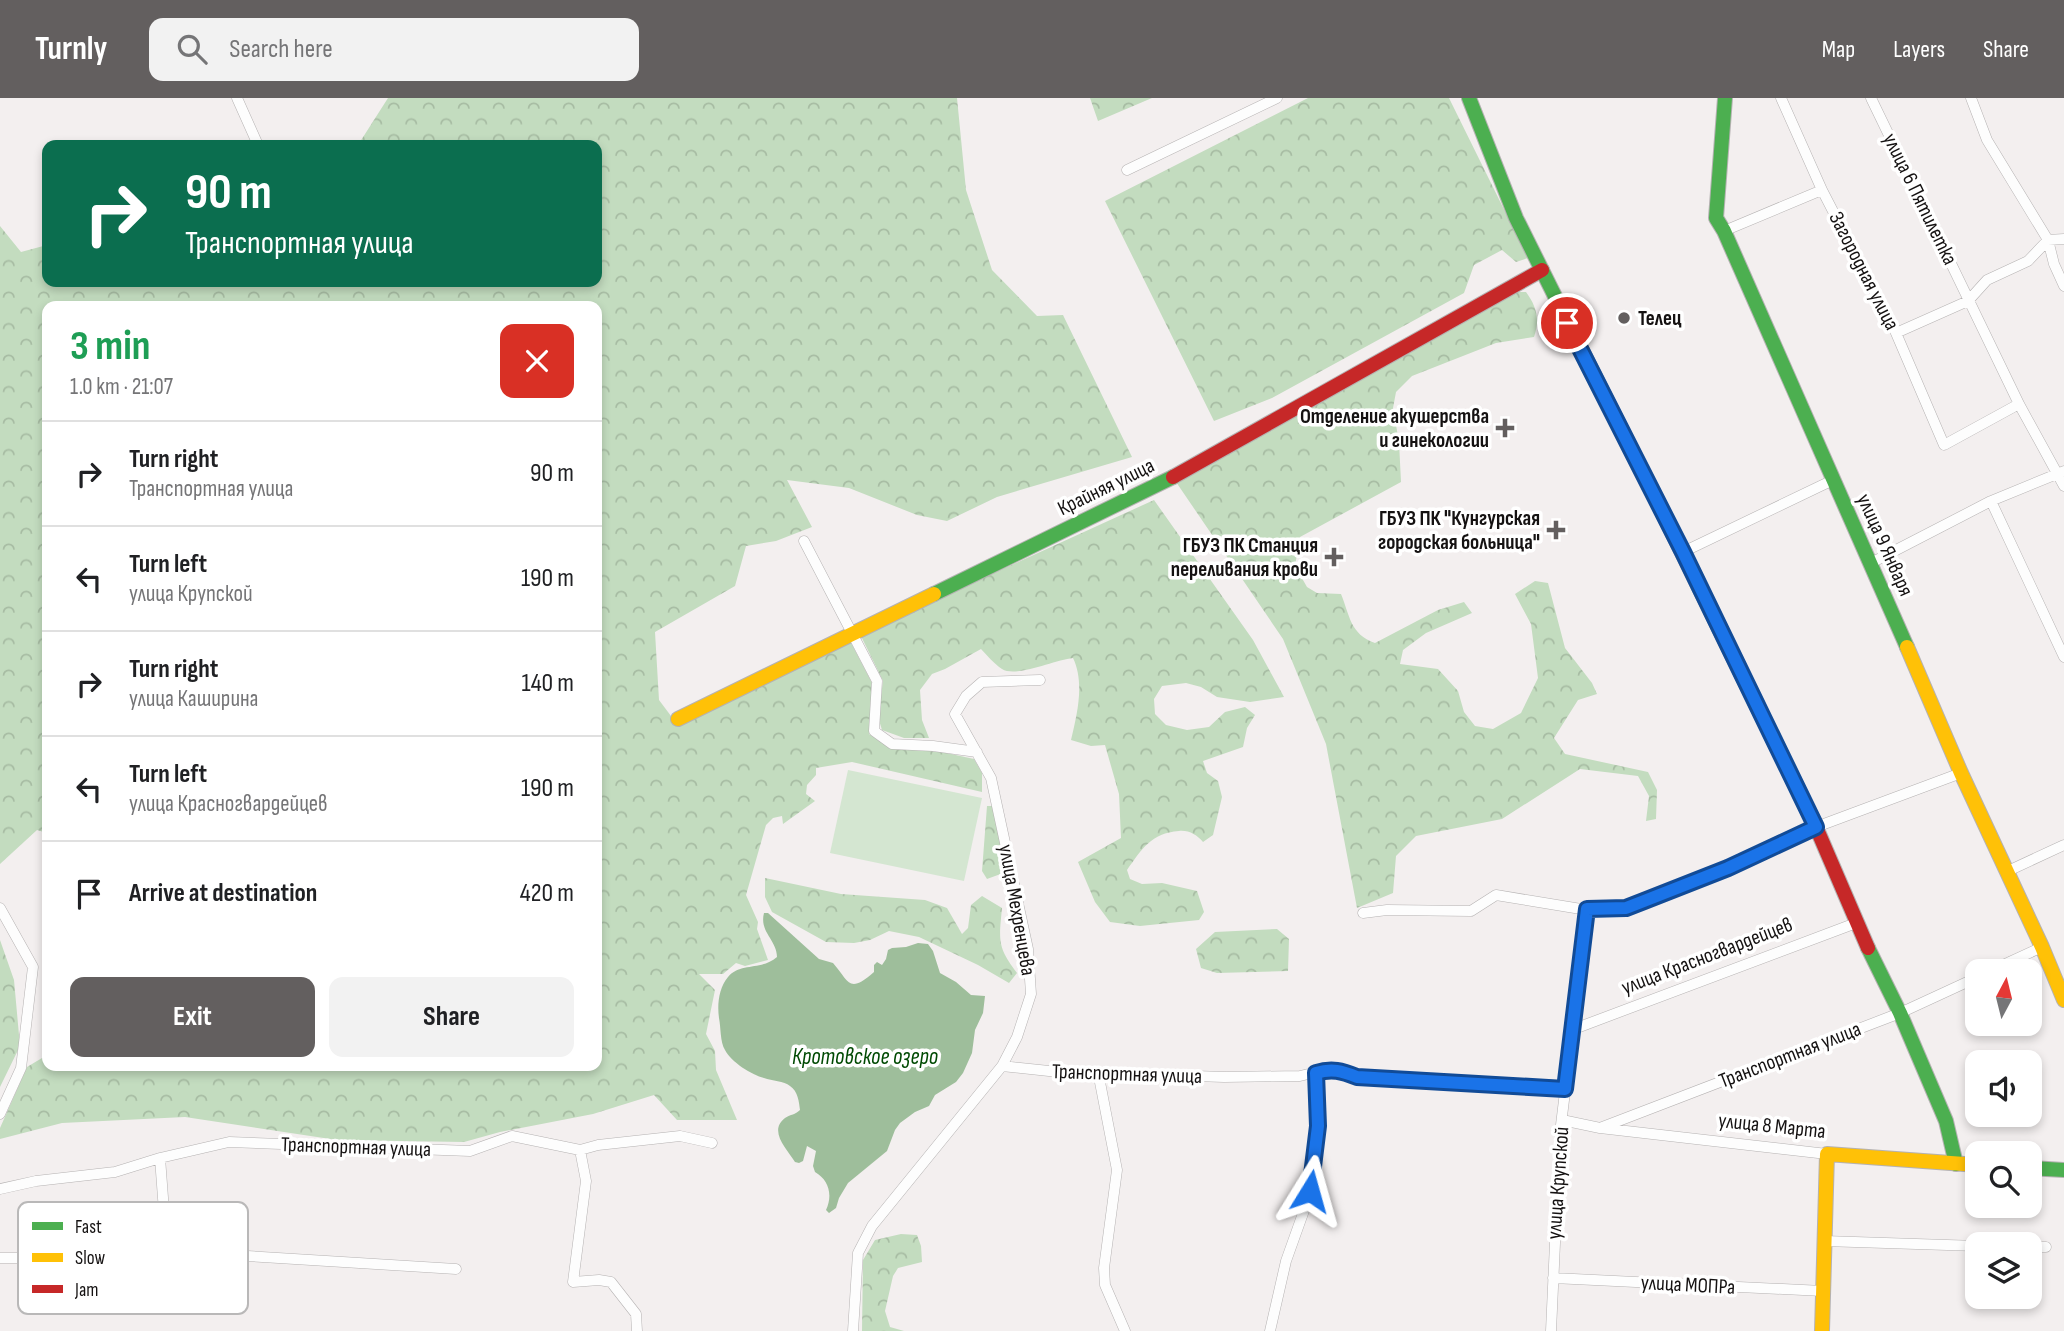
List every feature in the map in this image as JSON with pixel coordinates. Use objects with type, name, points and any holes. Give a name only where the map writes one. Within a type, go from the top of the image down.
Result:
[{"type":"street","points":[[237,98],[256,140]]},
{"type":"street","points":[[1127,170],[1277,98]]},
{"type":"street","points":[[1469,98],[1516,218],[1683,552],[1816,827],[1856,923],[1900,1013],[1946,1121],[1956,1164]]},
{"type":"street","name":"улица 9 Января","points":[[1725,98],[1716,218],[2064,1000]]},
{"type":"street","name":"Загородная улица","points":[[1781,98],[1822,190],[1896,333],[1944,444],[2019,404]]},
{"type":"street","name":"улица 6 Пятилетка","points":[[1871,98],[2019,404],[2061,473],[2064,486]]},
{"type":"street","points":[[1971,98],[1987,140],[2048,240],[2054,264],[2064,286]]},
{"type":"street","points":[[1724,231],[1822,190]]},
{"type":"street","points":[[1896,333],[1968,301],[1987,280],[2028,261],[2048,240],[2064,239]]},
{"type":"street","name":"Крайняя улица","points":[[678,719],[1170,479],[1542,270]]},
{"type":"street","points":[[1871,563],[1991,501],[2061,473]]},
{"type":"street","points":[[1683,552],[1833,480]]},
{"type":"street","points":[[1991,501],[2064,657]]},
{"type":"street","points":[[804,541],[877,681],[874,731],[892,744],[977,752]]},
{"type":"street","name":"улица Мехренцева","points":[[1002,1066],[1017,1037],[1031,994],[1028,949],[991,778],[955,714],[966,696],[982,682],[1040,680]]},
{"type":"street","points":[[1363,914],[1387,910],[1471,911],[1496,895],[1587,909],[1626,908],[1728,868],[1816,827],[1961,773]]},
{"type":"street","points":[[2008,871],[2064,845]]},
{"type":"street","points":[[0,908],[33,967],[21,1068],[0,1114]]},
{"type":"street","name":"улица Крупской","points":[[1551,1331],[1562,1120],[1587,909]]},
{"type":"street","name":"улица Красногвардейцев","points":[[1574,1029],[1856,923]]},
{"type":"street","points":[[2016,959],[2042,947]]},
{"type":"street","name":"Транспортная улица","points":[[1601,1128],[1900,1013],[1965,983]]},
{"type":"street","points":[[853,1331],[858,1254],[872,1226],[1002,1066]]},
{"type":"street","name":"Транспортная улица","points":[[1002,1066],[1038,1070],[1224,1077],[1300,1076],[1329,1069],[1357,1077],[1565,1089]]},
{"type":"street","points":[[1098,1072],[1117,1170],[1104,1268],[1105,1285],[1125,1331]]},
{"type":"street","points":[[1270,1331],[1286,1261],[1310,1191],[1318,1126],[1316,1073]]},
{"type":"street","name":"улица 8 Марта","points":[[1562,1120],[1601,1128],[1827,1154],[1965,1164]]},
{"type":"street","name":"Транспортная улица","points":[[0,1189],[36,1181],[115,1172],[229,1142],[470,1151],[512,1136],[580,1150],[598,1145],[680,1136],[712,1143]]},
{"type":"street","points":[[580,1150],[586,1181],[573,1282],[611,1282],[636,1314],[637,1331]]},
{"type":"street","points":[[1822,1331],[1827,1154]]},
{"type":"street","points":[[160,1158],[163,1202]]},
{"type":"street","points":[[2042,1169],[2064,1170]]},
{"type":"street","points":[[1824,1241],[1965,1245]]},
{"type":"street","points":[[248,1256],[456,1269]]},
{"type":"street","points":[[0,1258],[18,1258]]},
{"type":"street","name":"улица МОПРа","points":[[1553,1278],[1823,1291]]},
{"type":"shaded area","points":[[848,770],[982,798],[964,881],[830,853]]},
{"type":"green space","points":[[388,98],[957,98],[966,190],[992,270],[1037,316],[1063,315],[1132,457],[997,497],[947,521],[917,515],[849,488],[787,480],[812,527],[776,541],[746,546],[735,586],[655,632],[659,700],[677,724],[849,639],[872,683],[869,734],[891,748],[942,752],[974,759],[982,773],[982,792],[852,762],[816,768],[816,775],[807,785],[806,794],[815,801],[783,824],[782,816],[773,818],[766,825],[746,895],[758,922],[757,929],[768,960],[745,966],[736,963],[723,974],[699,974],[715,990],[706,1034],[715,1051],[716,1070],[737,1120],[677,1120],[654,1095],[593,1114],[500,1132],[464,1142],[337,1140],[185,1117],[62,1123],[0,1139],[0,1128],[27,1067],[42,1058],[42,1071],[602,1071],[602,301],[42,301],[42,832],[37,830],[0,864],[0,226],[21,252],[42,246],[42,287],[602,287],[602,140],[361,140]]},
{"type":"green space","points":[[1090,98],[1152,98],[1098,121]]},
{"type":"green space","points":[[1308,98],[1449,98],[1528,258],[1516,262],[1502,250],[1474,265],[1464,293],[1272,398],[1214,421],[1105,201]]},
{"type":"green space","points":[[1513,292],[1526,292],[1533,303],[1537,319],[1534,337],[1496,343],[1412,376],[1396,392],[1393,408],[1399,442],[1401,482],[1300,537],[1295,566],[1307,587],[1317,593],[1341,594],[1349,617],[1360,635],[1375,643],[1438,610],[1464,602],[1472,613],[1426,633],[1403,650],[1400,664],[1438,669],[1458,691],[1464,712],[1475,726],[1493,729],[1521,713],[1538,678],[1531,624],[1515,594],[1535,581],[1548,583],[1565,648],[1592,683],[1597,694],[1578,700],[1554,738],[1565,754],[1648,772],[1657,790],[1656,819],[1646,821],[1649,796],[1638,776],[1580,769],[1502,819],[1416,836],[1396,856],[1393,893],[1357,908],[1326,744],[1283,639],[1176,482]]},
{"type":"green space","points":[[1154,500],[1253,640],[1284,697],[1250,702],[1217,697],[1201,687],[1186,683],[1162,686],[1154,699],[1155,714],[1166,725],[1187,730],[1209,727],[1225,712],[1245,707],[1255,715],[1247,728],[1243,747],[1203,761],[1207,773],[1218,781],[1222,797],[1213,835],[1203,842],[1186,831],[1161,835],[1148,843],[1127,870],[1130,879],[1142,884],[1162,883],[1197,891],[1204,912],[1199,920],[1140,926],[1110,922],[1095,902],[1078,862],[1121,838],[1119,794],[1105,745],[1091,746],[1071,740],[1079,688],[1073,658],[1026,670],[1008,671],[999,667],[981,649],[932,674],[920,690],[922,720],[929,738],[904,738],[882,730],[878,717],[883,681],[860,634]]},
{"type":"green space","points":[[987,806],[993,806],[1006,872],[987,879],[982,871]]},
{"type":"green space","points":[[765,878],[841,894],[925,900],[947,908],[962,934],[968,928],[971,905],[982,896],[1002,908],[1001,943],[1017,973],[1009,983],[919,937],[889,931],[870,940],[854,943],[826,942],[772,912],[765,897]]},
{"type":"green space","points":[[1277,929],[1289,939],[1288,971],[1217,973],[1201,968],[1196,949],[1215,932]]},
{"type":"green space","points":[[0,940],[14,980],[20,1046],[0,1087]]},
{"type":"green space","points":[[901,1234],[917,1235],[922,1262],[898,1268],[893,1276],[885,1311],[890,1327],[904,1331],[862,1331],[863,1260],[875,1240]]},
{"type":"water","name":"Кротовское озеро","points":[[764,913],[768,913],[819,959],[833,963],[850,983],[859,983],[874,972],[874,965],[877,962],[882,965],[888,950],[918,943],[928,944],[940,973],[971,995],[985,996],[983,1013],[975,1030],[972,1053],[963,1073],[956,1082],[935,1095],[929,1106],[900,1123],[887,1151],[848,1183],[836,1208],[829,1213],[826,1210],[828,1188],[813,1166],[816,1151],[807,1146],[803,1161],[795,1162],[779,1134],[780,1123],[800,1110],[795,1091],[787,1084],[759,1076],[742,1067],[728,1055],[722,1043],[718,1007],[725,981],[733,972],[764,964],[777,957],[764,926]]},
{"type":"traffic: fast","points":[[1469,98],[1516,218],[1649,485]]},
{"type":"traffic: fast","points":[[1725,98],[1716,218],[1907,647]]},
{"type":"traffic: fast","points":[[934,594],[1173,477]]},
{"type":"traffic: fast","points":[[1868,948],[1900,1013],[1946,1121],[1956,1164]]},
{"type":"traffic: fast","points":[[2042,1169],[2064,1170]]},
{"type":"traffic: slow","points":[[678,719],[934,594]]},
{"type":"traffic: slow","points":[[1907,647],[2064,1000]]},
{"type":"traffic: slow","points":[[1822,1331],[1827,1154],[1965,1164]]},
{"type":"traffic: jam","points":[[1173,477],[1542,270]]},
{"type":"traffic: jam","points":[[1649,485],[1816,827],[1868,948]]},
{"type":"place","name":"Телец","points":[[1624,318]]},
{"type":"place","name":"Отделение акушерства и гинекологии","points":[[1505,428]]},
{"type":"place","name":"ГБУЗ ПК \"Кунгурская городская больница\"","points":[[1556,530]]},
{"type":"place","name":"ГБУЗ ПК Станция переливания крови","points":[[1334,557]]},
{"type":"route","points":[[1310,1191],[1318,1126],[1316,1073],[1329,1069],[1357,1077],[1565,1089],[1587,909],[1626,908],[1728,868],[1816,827],[1683,552],[1567,323]]}]
